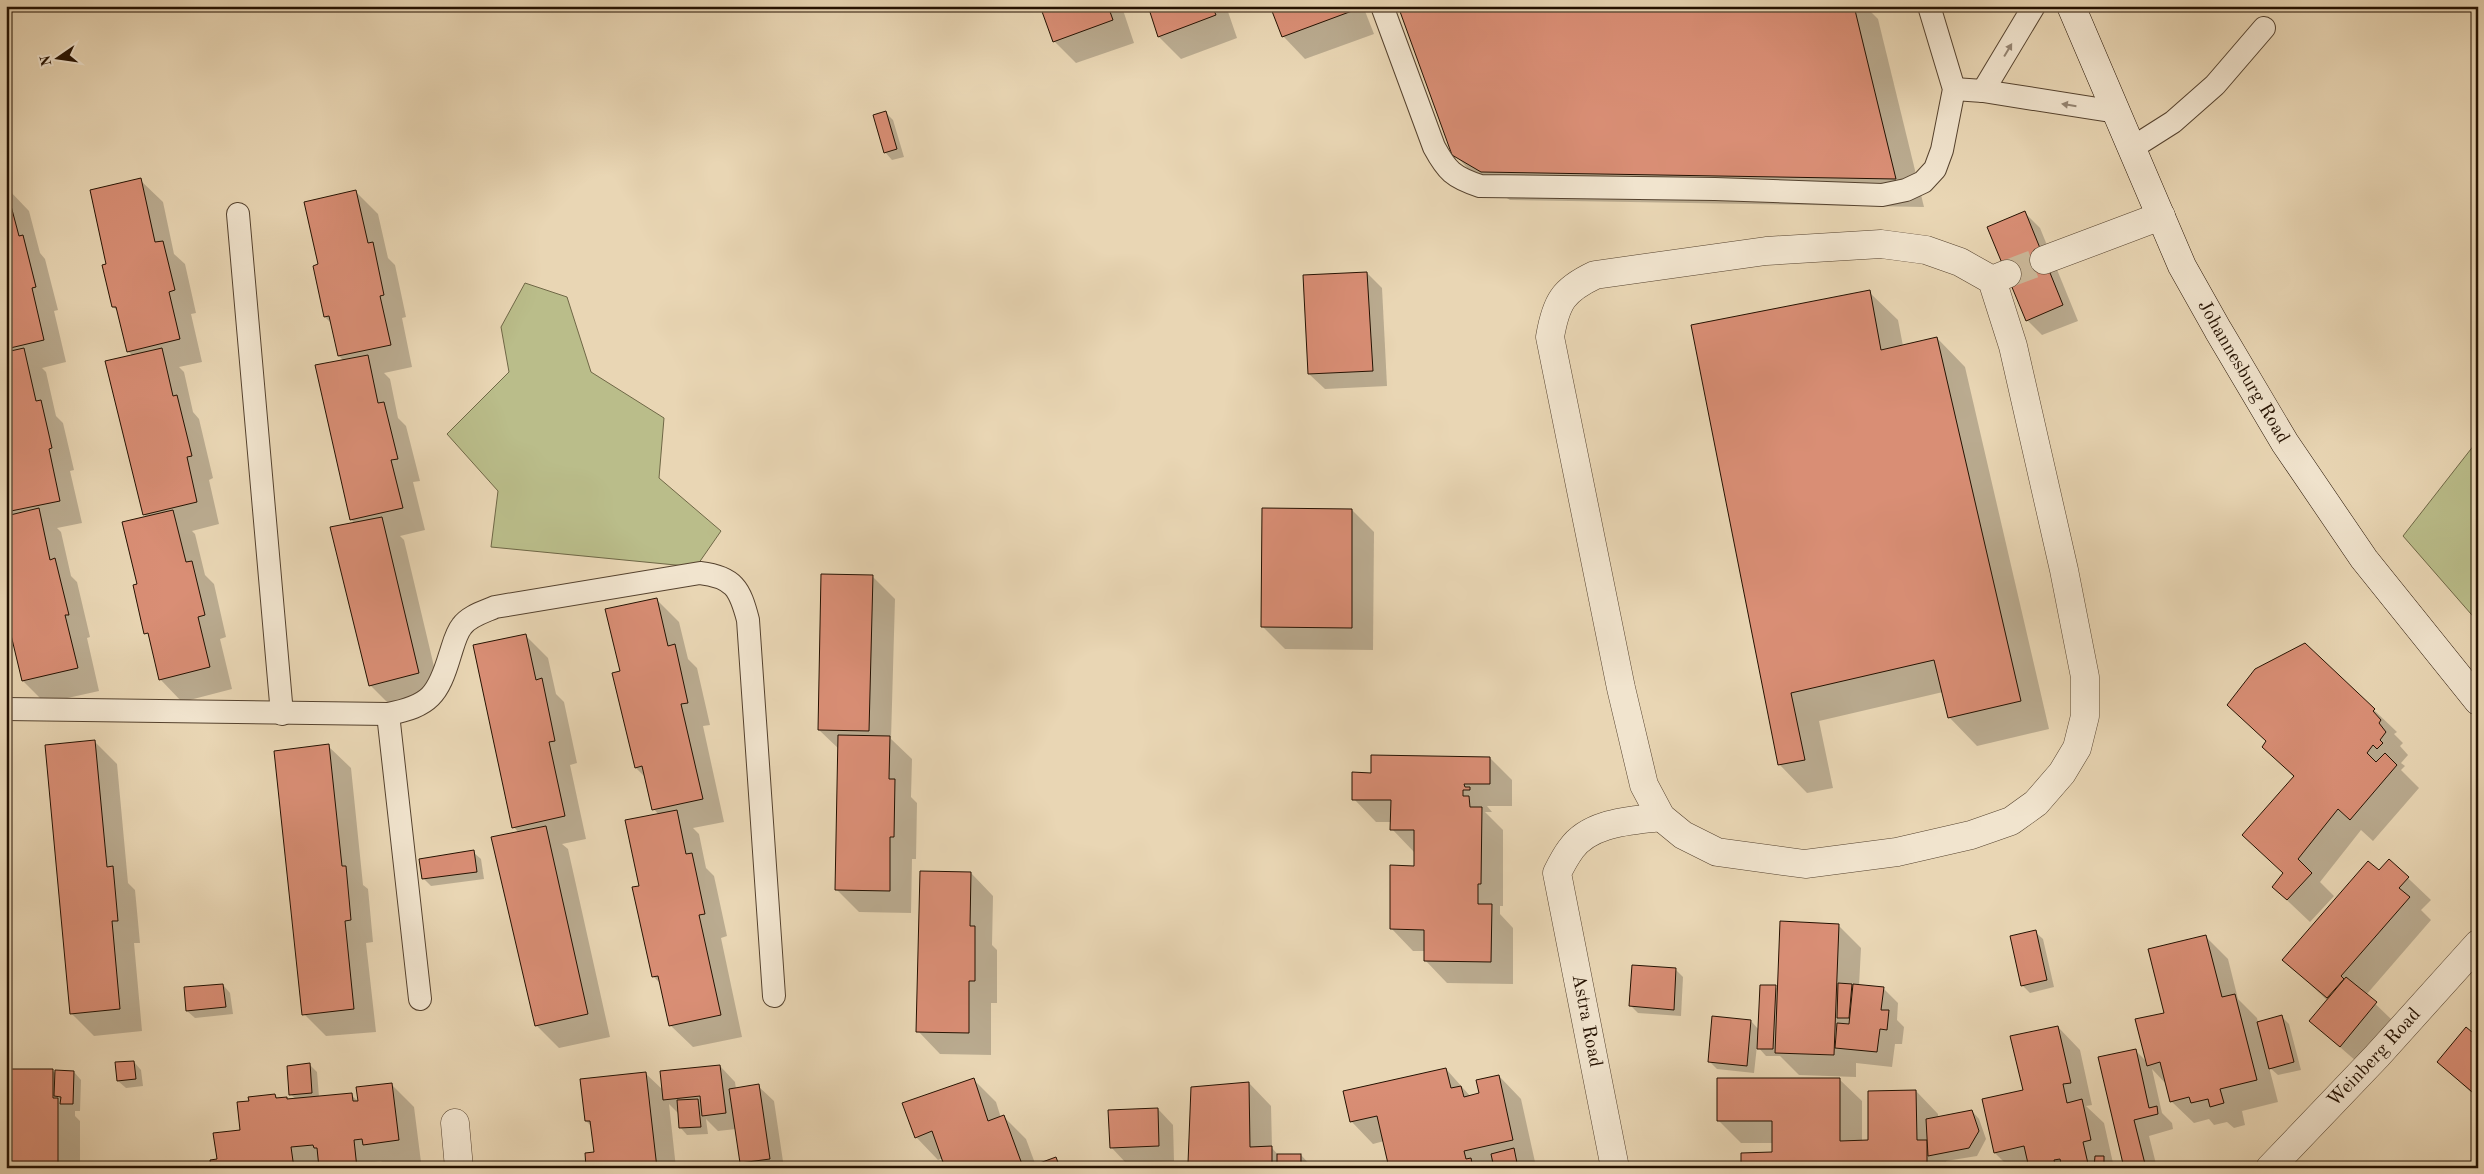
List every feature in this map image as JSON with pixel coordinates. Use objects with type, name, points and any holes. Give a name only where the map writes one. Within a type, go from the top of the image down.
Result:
[{"type":"street","name":"Johannesburg Road","points":[[2071,6],[2182,266],[2285,443],[2364,559],[2478,701]]},
{"type":"street","points":[[2044,260],[2161,216]]},
{"type":"street","points":[[1881,244],[1926,250],[2000,277],[2013,346],[2064,570],[2085,677],[2085,716],[2077,748],[2062,773],[2036,803],[2011,821],[1979,832],[1897,852],[1805,864],[1717,852],[1683,835],[1661,817],[1644,785],[1621,688],[1550,337],[1554,311],[1576,284],[1595,276],[1766,251],[1881,244]]},
{"type":"street","name":"Astra Road","points":[[1615,1168],[1556,873],[1572,848],[1589,833],[1613,824],[1661,817]]},
{"type":"street","name":"Weinberg Road","points":[[2270,1168],[2478,944]]},
{"type":"street","points":[[455,1123],[459,1168]]},
{"type":"lane","points":[[1382,6],[1440,159],[1457,178],[1480,186],[1715,189],[1882,195],[1906,190],[1922,182],[1935,169],[1954,89],[1929,6]]},
{"type":"lane","points":[[1983,91],[2034,6]]},
{"type":"lane","points":[[2132,148],[2173,122],[2215,85],[2264,28]]},
{"type":"lane","points":[[1954,89],[1983,91],[2117,112]]},
{"type":"lane","points":[[238,214],[282,714]]},
{"type":"lane","points":[[6,710],[388,714],[407,710],[429,699],[442,682],[453,645],[462,626],[476,615],[495,607],[700,573],[716,575],[732,583],[743,600],[748,620],[774,996]]},
{"type":"lane","points":[[388,714],[420,999]]},
{"type":"green space","points":[[525,283],[567,297],[591,372],[664,418],[659,478],[721,531],[696,567],[491,547],[498,491],[447,434],[509,372],[501,327]]},
{"type":"green space","points":[[2478,440],[2478,622],[2403,536]]},
{"type":"building","points":[[1040,6],[1108,6],[1113,20],[1053,42]]},
{"type":"building","points":[[1148,6],[1212,6],[1216,15],[1158,37]]},
{"type":"building","points":[[1270,6],[1350,6],[1352,11],[1282,37]]},
{"type":"building","points":[[1398,6],[1854,6],[1896,179],[1481,172],[1452,155]]},
{"type":"building","points":[[886,111],[897,149],[884,153],[873,115]]},
{"type":"building","points":[[141,178],[155,242],[163,241],[175,290],[169,292],[180,339],[127,352],[116,307],[112,307],[102,265],[106,264],[90,190]]},
{"type":"building","points":[[6,187],[19,236],[23,235],[36,287],[32,288],[44,340],[6,349]]},
{"type":"building","points":[[356,190],[368,243],[373,242],[384,295],[380,296],[391,345],[338,356],[329,316],[324,317],[313,266],[318,264],[304,202]]},
{"type":"building","points":[[2025,211],[2063,305],[2026,321],[1987,227]]},
{"type":"building","points":[[1367,272],[1373,371],[1308,374],[1303,275]]},
{"type":"building","points":[[1870,290],[1881,350],[1937,337],[2021,701],[1948,718],[1934,660],[1791,693],[1805,760],[1778,765],[1691,325]]},
{"type":"building","points":[[24,348],[36,401],[41,400],[52,448],[49,449],[60,501],[6,512],[6,352]]},
{"type":"building","points":[[162,348],[173,396],[177,395],[192,456],[187,457],[197,502],[143,515],[105,361]]},
{"type":"building","points":[[368,355],[378,403],[384,402],[398,459],[391,460],[403,508],[350,520],[315,365]]},
{"type":"building","points":[[39,508],[50,560],[55,558],[69,615],[65,615],[78,668],[22,681],[6,614],[6,516]]},
{"type":"building","points":[[1262,508],[1352,509],[1352,628],[1261,627]]},
{"type":"building","points":[[173,510],[186,562],[192,561],[205,615],[198,617],[210,667],[159,680],[148,633],[144,634],[133,585],[137,584],[122,522]]},
{"type":"building","points":[[382,517],[419,673],[369,686],[330,527]]},
{"type":"building","points":[[821,574],[873,575],[869,731],[818,730]]},
{"type":"building","points":[[657,598],[668,646],[675,644],[688,703],[681,704],[703,799],[652,810],[642,766],[635,768],[612,673],[620,671],[605,609]]},
{"type":"building","points":[[526,634],[536,680],[542,678],[555,741],[549,742],[565,816],[512,828],[473,645]]},
{"type":"building","points":[[2305,643],[2375,709],[2373,711],[2381,720],[2379,723],[2386,732],[2380,740],[2383,743],[2377,749],[2373,745],[2367,753],[2376,762],[2385,753],[2397,765],[2350,820],[2338,809],[2298,859],[2312,873],[2287,900],[2272,887],[2283,873],[2242,835],[2294,776],[2262,747],[2266,741],[2227,705],[2255,669]]},
{"type":"building","points":[[838,735],[890,736],[889,779],[895,779],[894,837],[890,837],[890,891],[835,890]]},
{"type":"building","points":[[95,740],[107,867],[113,866],[118,921],[112,921],[120,1009],[70,1014],[45,745]]},
{"type":"building","points":[[329,744],[342,866],[346,866],[351,920],[345,921],[354,1009],[302,1015],[274,751]]},
{"type":"building","points":[[1371,755],[1490,757],[1490,784],[1464,784],[1465,787],[1470,787],[1470,790],[1463,790],[1463,796],[1469,796],[1470,807],[1482,807],[1481,884],[1478,884],[1478,904],[1492,904],[1491,962],[1424,961],[1424,930],[1390,929],[1390,865],[1414,866],[1414,830],[1390,830],[1391,800],[1352,800],[1352,772],[1371,773]]},
{"type":"building","points":[[677,810],[686,854],[692,853],[705,914],[699,915],[721,1015],[669,1026],[658,976],[652,977],[632,887],[639,886],[625,820]]},
{"type":"building","points":[[546,826],[588,1014],[535,1026],[491,837]]},
{"type":"building","points":[[474,850],[477,872],[422,879],[419,859]]},
{"type":"building","points":[[2389,859],[2409,877],[2399,888],[2410,897],[2341,976],[2344,979],[2327,998],[2282,960],[2368,861],[2379,870]]},
{"type":"building","points":[[920,871],[971,872],[970,926],[975,926],[975,981],[969,981],[969,1033],[916,1032]]},
{"type":"building","points":[[1780,921],[1839,924],[1834,1055],[1775,1053]]},
{"type":"building","points":[[2036,930],[2047,980],[2021,986],[2010,936]]},
{"type":"building","points":[[2206,935],[2222,997],[2235,994],[2257,1080],[2220,1089],[2224,1103],[2210,1107],[2208,1099],[2191,1103],[2189,1097],[2170,1102],[2160,1062],[2147,1066],[2135,1019],[2164,1013],[2148,949]]},
{"type":"building","points":[[1632,965],[1676,968],[1674,1010],[1629,1006]]},
{"type":"building","points":[[2346,977],[2377,1002],[2340,1047],[2309,1021]]},
{"type":"building","points":[[1838,983],[1852,984],[1849,1018],[1837,1018]]},
{"type":"building","points":[[223,984],[226,1007],[186,1011],[184,987]]},
{"type":"building","points":[[1853,984],[1884,987],[1881,1010],[1889,1010],[1887,1030],[1880,1029],[1877,1052],[1835,1048],[1837,1023],[1849,1024]]},
{"type":"building","points":[[1760,985],[1776,985],[1773,1049],[1757,1049]]},
{"type":"building","points":[[2282,1015],[2294,1062],[2269,1069],[2257,1022]]},
{"type":"building","points":[[1712,1016],[1751,1020],[1747,1066],[1708,1062]]},
{"type":"building","points":[[2058,1026],[2071,1083],[2063,1084],[2067,1103],[2082,1099],[2091,1140],[2083,1142],[2089,1168],[2062,1168],[2060,1159],[2054,1160],[2056,1168],[2029,1168],[2024,1146],[1994,1153],[1982,1099],[2023,1090],[2010,1036]]},
{"type":"building","points":[[2466,1027],[2478,1037],[2478,1097],[2437,1062]]},
{"type":"building","points":[[2136,1049],[2149,1108],[2157,1106],[2158,1114],[2134,1120],[2146,1168],[2124,1168],[2098,1057]]},
{"type":"building","points":[[134,1061],[136,1079],[117,1081],[115,1062]]},
{"type":"building","points":[[310,1063],[312,1093],[289,1095],[287,1066]]},
{"type":"building","points":[[720,1065],[726,1113],[702,1116],[700,1096],[663,1100],[660,1071]]},
{"type":"building","points":[[1446,1068],[1451,1088],[1461,1086],[1464,1097],[1479,1093],[1476,1080],[1499,1075],[1513,1140],[1464,1151],[1466,1159],[1471,1158],[1473,1168],[1389,1168],[1377,1116],[1350,1122],[1343,1091]]},
{"type":"building","points":[[6,1069],[53,1069],[53,1098],[58,1098],[58,1168],[6,1168]]},
{"type":"building","points":[[55,1070],[74,1071],[73,1104],[60,1104],[61,1097],[54,1096]]},
{"type":"building","points":[[646,1072],[657,1168],[586,1168],[585,1153],[594,1152],[590,1121],[585,1121],[580,1079]]},
{"type":"building","points":[[974,1078],[988,1121],[1004,1115],[1023,1167],[945,1168],[932,1131],[915,1138],[902,1103]]},
{"type":"building","points":[[1717,1078],[1840,1078],[1840,1141],[1868,1140],[1868,1091],[1916,1090],[1917,1140],[1927,1140],[1927,1168],[1741,1168],[1741,1153],[1772,1152],[1772,1121],[1717,1121]]},
{"type":"building","points":[[1249,1082],[1250,1147],[1272,1146],[1272,1168],[1146,1168],[1145,1165],[1188,1163],[1191,1087]]},
{"type":"building","points":[[392,1083],[399,1140],[363,1145],[362,1139],[354,1140],[357,1168],[319,1168],[317,1148],[314,1148],[313,1145],[291,1147],[294,1168],[211,1168],[210,1160],[217,1159],[213,1133],[240,1130],[237,1102],[249,1101],[248,1097],[275,1094],[276,1098],[287,1097],[287,1099],[352,1093],[353,1101],[358,1101],[356,1087]]},
{"type":"building","points":[[759,1084],[770,1159],[740,1163],[729,1089]]},
{"type":"building","points":[[698,1099],[701,1127],[679,1128],[677,1100]]},
{"type":"building","points":[[1158,1108],[1159,1146],[1110,1148],[1108,1110]]},
{"type":"building","points":[[1972,1110],[1979,1131],[1969,1148],[1928,1156],[1926,1119]]},
{"type":"building","points":[[1514,1148],[1518,1168],[1494,1168],[1491,1154]]},
{"type":"building","points":[[1277,1154],[1301,1154],[1301,1168],[1277,1168]]},
{"type":"building","points":[[2478,1155],[2478,1168],[2467,1168]]},
{"type":"building","points":[[2095,1156],[2104,1156],[2104,1168],[2094,1168]]},
{"type":"building","points":[[1056,1157],[1060,1168],[1026,1168]]},
{"type":"tunnel","points":[[2007,274],[2044,260]]}]
